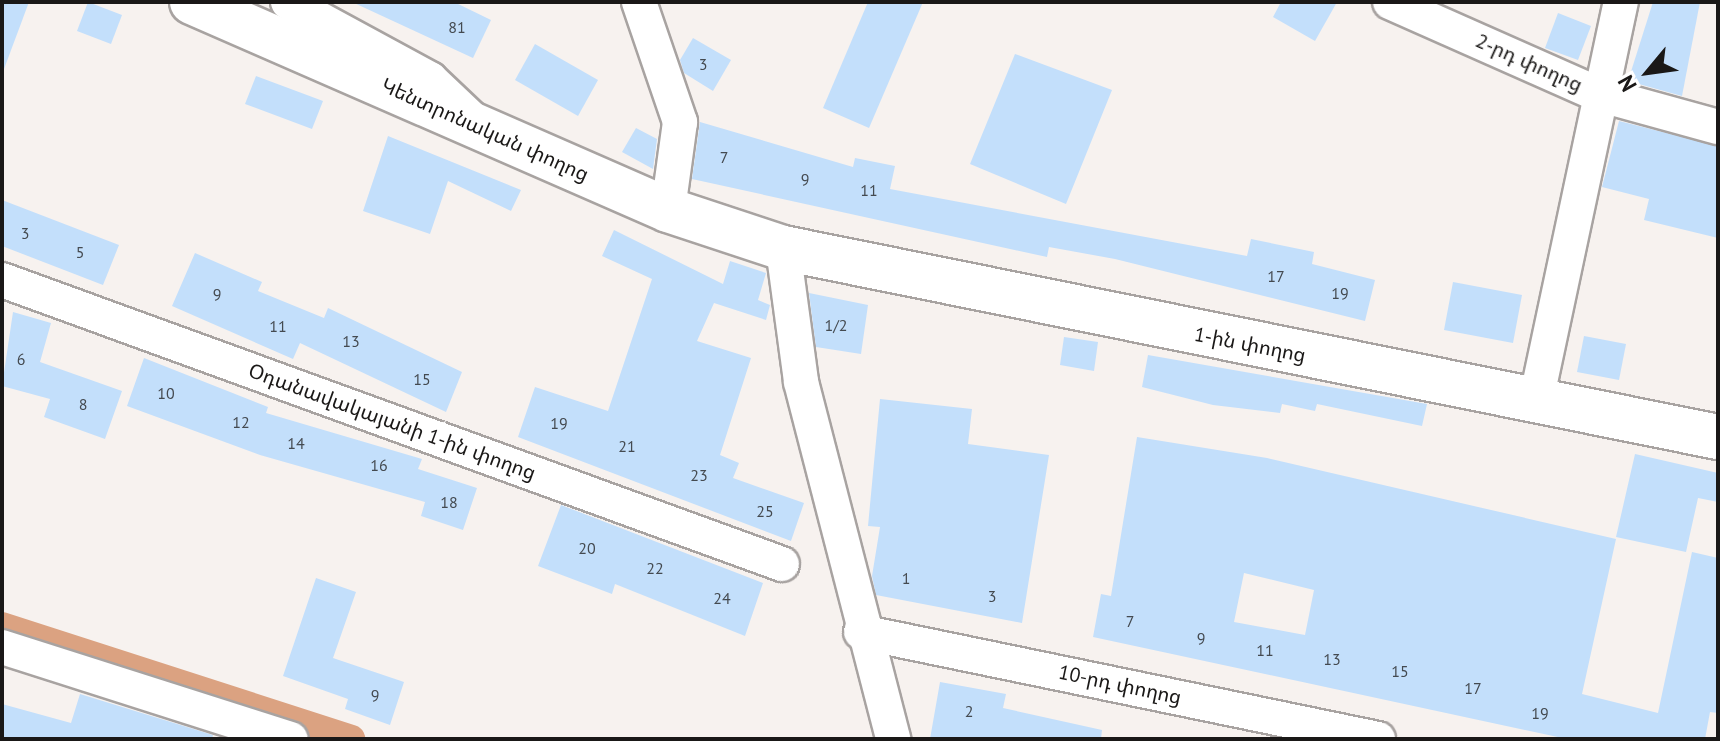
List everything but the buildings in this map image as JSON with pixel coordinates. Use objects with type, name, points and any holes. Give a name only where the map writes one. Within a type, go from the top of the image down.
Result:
[{"type":"main road","name":"Կենտրոնական փողոց","points":[[192,2],[668,210],[783,248]]},
{"type":"main road","name":"1-ին փողոց","points":[[783,248],[1718,437]]},
{"type":"street","points":[[288,2],[430,79],[482,129]]},
{"type":"street","points":[[639,2],[680,122],[668,210]]},
{"type":"street","name":"2-րդ փողոց","points":[[1390,2],[1598,94],[1718,127]]},
{"type":"street","points":[[1536,401],[1598,94],[1621,2]]},
{"type":"street","points":[[783,248],[801,382],[861,632],[893,739]]},
{"type":"street","name":"Օդանավակայանի 1-ին փողոց","points":[[2,280],[782,564]]},
{"type":"street","name":"10-րդ փողոց","points":[[861,632],[1378,739]]},
{"type":"street","points":[[2,647],[291,739]]},
{"type":"waterway","points":[[2,626],[351,739]]}]
